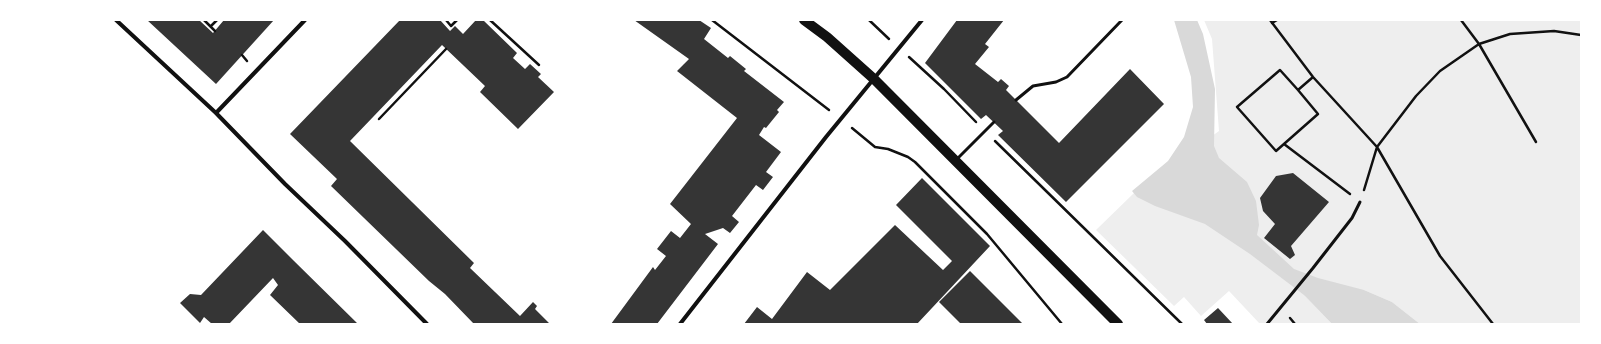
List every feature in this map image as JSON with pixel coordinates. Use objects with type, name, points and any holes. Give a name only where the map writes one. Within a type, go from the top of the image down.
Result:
[{"type":"main road","points":[[804,20],[874,79],[1118,324]]},
{"type":"street","points":[[116,20],[216,113],[285,184],[428,324]]},
{"type":"street","points":[[216,113],[305,20]]},
{"type":"street","points":[[680,324],[840,119],[922,20]]},
{"type":"lane","points":[[1016,100],[1032,86],[1056,82],[1067,77],[1122,20]]},
{"type":"lane","points":[[955,161],[994,122]]},
{"type":"lane","points":[[1267,324],[1293,294],[1352,218],[1360,202]]},
{"type":"path","points":[[204,20],[215,31]]},
{"type":"path","points":[[211,26],[217,20]]},
{"type":"path","points":[[446,20],[452,27],[457,20]]},
{"type":"path","points":[[490,20],[539,65]]},
{"type":"path","points":[[712,20],[875,147],[888,149],[908,157],[915,162],[987,234],[1062,324]]},
{"type":"path","points":[[869,20],[944,89],[1182,324]]},
{"type":"path","points":[[1277,20],[1271,21],[1313,77],[1377,147],[1440,256],[1493,324]]},
{"type":"path","points":[[1461,20],[1479,44],[1536,142]]},
{"type":"path","points":[[1284,144],[1360,202],[1377,147],[1421,91],[1440,71],[1479,44],[1510,34],[1554,31],[1581,35]]},
{"type":"path","points":[[379,119],[446,48]]},
{"type":"path","points":[[1280,70],[1298,90],[1318,114],[1276,151],[1237,107],[1280,70]]},
{"type":"path","points":[[1298,90],[1313,77]]},
{"type":"shaded area","points":[[1174,20],[1197,20],[1203,34],[1215,89],[1214,146],[1219,158],[1247,182],[1256,201],[1259,225],[1257,235],[1294,269],[1318,278],[1364,290],[1392,302],[1420,324],[1332,324],[1304,295],[1250,254],[1205,224],[1155,206],[1137,197],[1132,191],[1168,161],[1184,137],[1193,107],[1191,77]]},
{"type":"shaded area","points":[[1204,20],[1581,20],[1581,324],[1420,324],[1392,302],[1364,290],[1305,296],[1332,324],[1260,324],[1229,291],[1201,316],[1184,297],[1174,306],[1096,230],[1134,193],[1219,131],[1212,39]]},
{"type":"building","points":[[147,20],[199,20],[213,33],[224,20],[274,20],[216,84]]},
{"type":"building","points":[[400,20],[440,20],[450,31],[455,26],[463,34],[476,20],[483,20],[517,53],[513,58],[525,69],[530,64],[541,74],[538,77],[554,92],[518,129],[480,92],[485,86],[442,45],[350,141],[474,263],[470,268],[520,316],[533,302],[537,306],[535,309],[550,324],[474,324],[445,294],[429,281],[331,186],[337,179],[290,134]]},
{"type":"building","points":[[634,20],[699,20],[711,28],[704,39],[728,58],[730,56],[746,69],[744,71],[784,102],[777,110],[779,112],[766,128],[764,127],[759,135],[781,152],[766,172],[773,177],[763,190],[756,185],[732,216],[739,222],[730,233],[723,228],[705,234],[718,244],[657,324],[611,324],[653,267],[655,270],[666,256],[657,249],[671,231],[680,238],[691,224],[670,204],[737,118],[677,71],[689,59]]},
{"type":"building","points":[[957,20],[1004,20],[985,44],[989,47],[975,64],[998,82],[1001,79],[1009,86],[1006,90],[1059,143],[1130,69],[1164,104],[1066,202],[998,135],[1003,131],[986,115],[981,119],[925,63]]},
{"type":"building","points":[[1293,173],[1329,202],[1291,246],[1295,255],[1290,259],[1264,238],[1275,224],[1263,211],[1260,198],[1276,176]]},
{"type":"building","points":[[922,178],[990,246],[917,324],[744,324],[757,307],[772,319],[807,272],[830,290],[895,225],[943,270],[952,261],[896,205]]},
{"type":"building","points":[[263,230],[358,324],[300,324],[270,295],[278,285],[273,278],[229,324],[212,324],[204,317],[200,323],[180,303],[190,294],[201,295]]},
{"type":"building","points":[[970,271],[1023,324],[961,324],[939,302]]},
{"type":"building","points":[[1218,308],[1233,324],[1207,324],[1204,320]]}]
